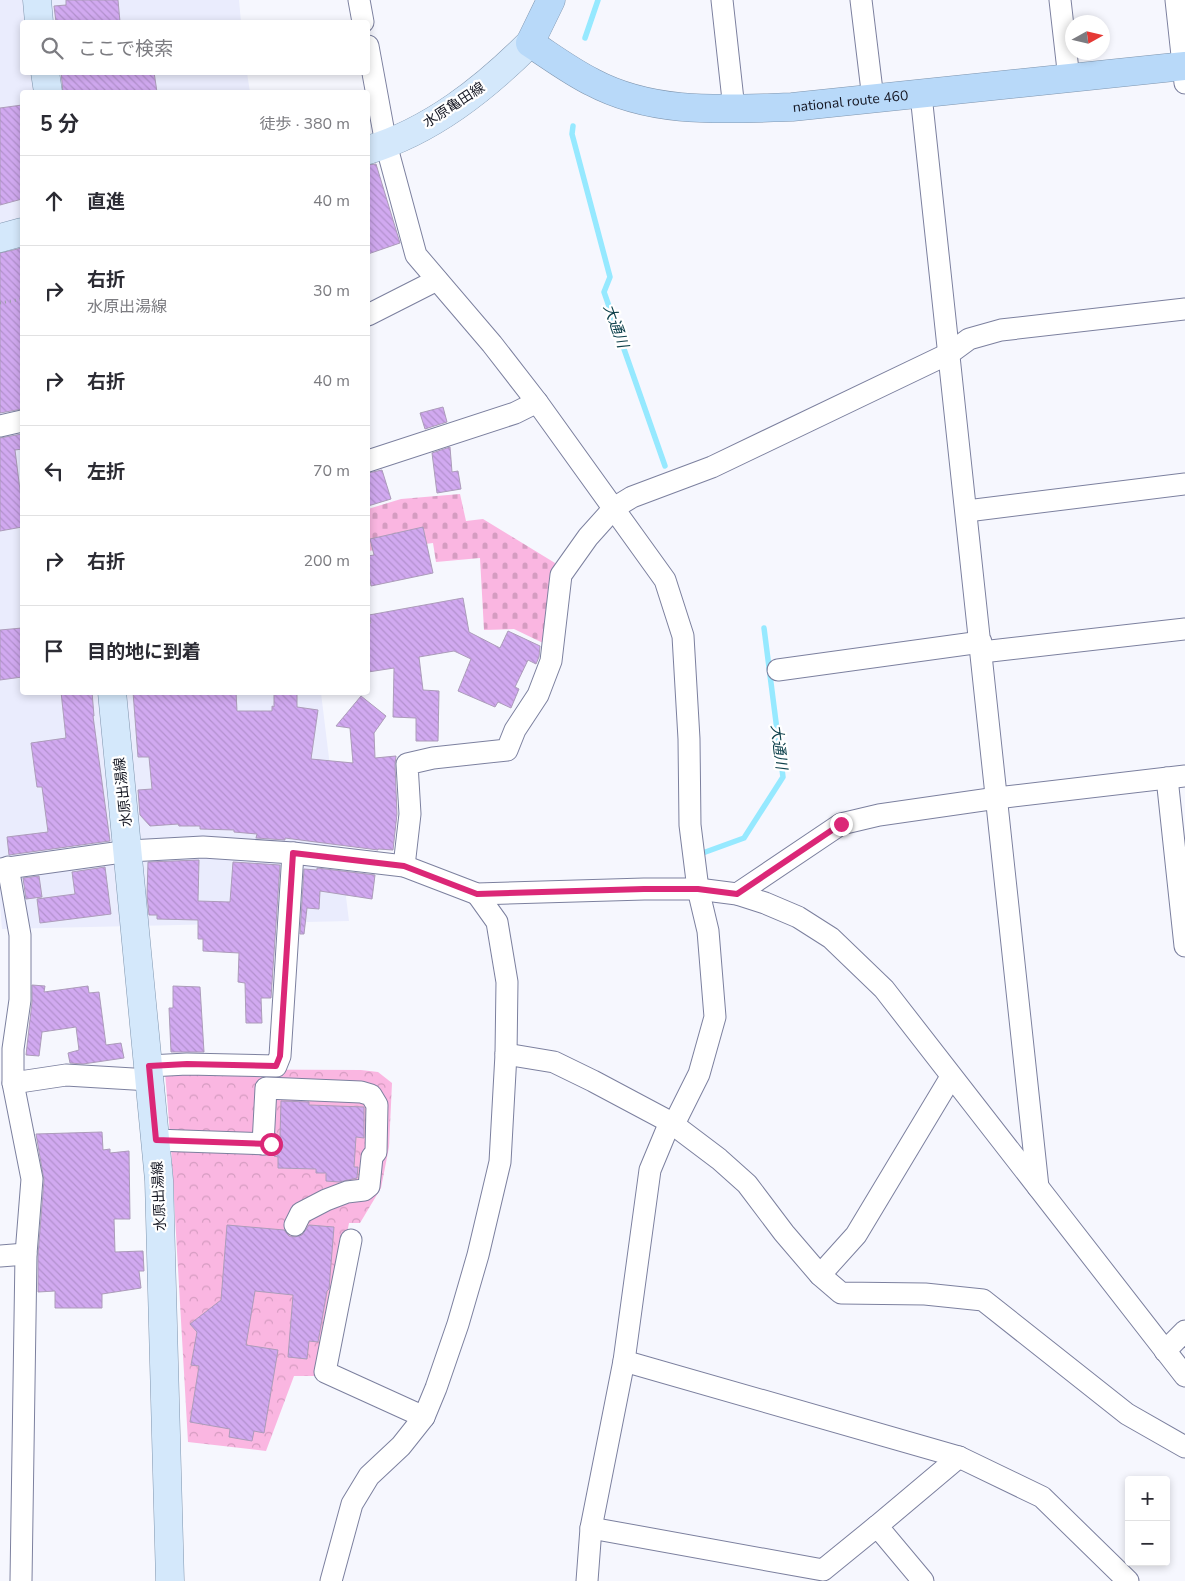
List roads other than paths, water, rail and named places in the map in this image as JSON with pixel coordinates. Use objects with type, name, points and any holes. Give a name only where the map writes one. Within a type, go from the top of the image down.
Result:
[{"type":"highway","points":[[530,43],[552,0]]},
{"type":"highway","name":"national route 460","points":[[530,43],[592,82],[629,97],[664,106],[734,109],[792,107],[1068,78],[1184,72]]},
{"type":"main road","points":[[37,0],[39,20]]},
{"type":"main road","name":"水原亀田線","points":[[377,147],[434,120],[472,96],[503,70],[530,43]]},
{"type":"main road","points":[[45,75],[48,90]]},
{"type":"main road","points":[[0,238],[20,233]]},
{"type":"main road","name":"水原出湯線","points":[[112,695],[156,1140],[170,1581]]},
{"type":"street","points":[[359,0],[363,20]]},
{"type":"street","points":[[722,0],[734,109]]},
{"type":"street","points":[[860,0],[873,99]]},
{"type":"street","points":[[1060,0],[1068,78]]},
{"type":"street","points":[[1176,0],[1184,72]]},
{"type":"street","points":[[370,68],[377,147],[416,255],[492,344],[537,402],[665,580],[683,636],[689,739],[690,825],[698,889],[708,931],[715,1016],[699,1074],[677,1118],[670,1122],[650,1170],[624,1361],[591,1528],[587,1581]]},
{"type":"street","points":[[922,94],[1038,1188]]},
{"type":"street","points":[[370,314],[437,280]]},
{"type":"street","points":[[404,866],[410,814],[407,764],[433,758],[507,750],[515,730],[538,695],[551,661],[561,575],[588,537],[614,508],[632,497],[712,467],[950,353],[969,339],[1001,330],[1185,309]]},
{"type":"street","points":[[370,460],[515,413],[537,402]]},
{"type":"street","points":[[0,426],[20,421]]},
{"type":"street","points":[[967,511],[1185,484]]},
{"type":"street","points":[[778,670],[981,647],[1185,629]]},
{"type":"street","points":[[737,894],[841,824],[879,815],[997,798],[1176,778],[1185,946]]},
{"type":"street","points":[[21,1581],[26,1254],[32,1179],[13,1083],[13,1050],[20,1000],[20,935],[4,868],[129,851],[203,847],[293,853],[404,866],[477,894],[698,889],[737,894],[798,917],[832,938],[884,989],[1185,1376]]},
{"type":"street","points":[[13,1083],[66,1075],[150,1073],[187,1064],[276,1066],[280,1056],[293,853]]},
{"type":"street","points":[[331,1581],[352,1504],[369,1476],[401,1446],[424,1417],[436,1388],[458,1324],[478,1255],[500,1162],[506,1054],[507,982],[497,922],[477,894]]},
{"type":"street","points":[[506,1054],[554,1062],[594,1081],[670,1122],[719,1159],[747,1184],[820,1276],[841,1293],[925,1294],[983,1300],[1128,1414],[1185,1447]]},
{"type":"street","points":[[820,1276],[856,1235],[951,1077]]},
{"type":"street","points":[[156,1140],[267,1144],[266,1088],[361,1092],[371,1095],[377,1105],[376,1152],[372,1157],[369,1186],[364,1190],[347,1192],[326,1200],[301,1213],[295,1225]]},
{"type":"street","points":[[351,1240],[325,1372],[424,1417]]},
{"type":"street","points":[[0,1256],[26,1254]]},
{"type":"street","points":[[1166,1351],[1185,1331]]},
{"type":"street","points":[[624,1361],[959,1457],[1042,1497],[1128,1581]]},
{"type":"street","points":[[591,1528],[823,1570],[959,1457]]},
{"type":"street","points":[[877,1526],[924,1581]]},
{"type":"waterway","name":"大通川","points":[[585,38],[598,0]]},
{"type":"waterway","name":"大通川","points":[[573,126],[572,134],[610,277],[604,292],[665,466]]},
{"type":"waterway","name":"大通川","points":[[700,854],[744,838],[783,777],[764,628]]}]
